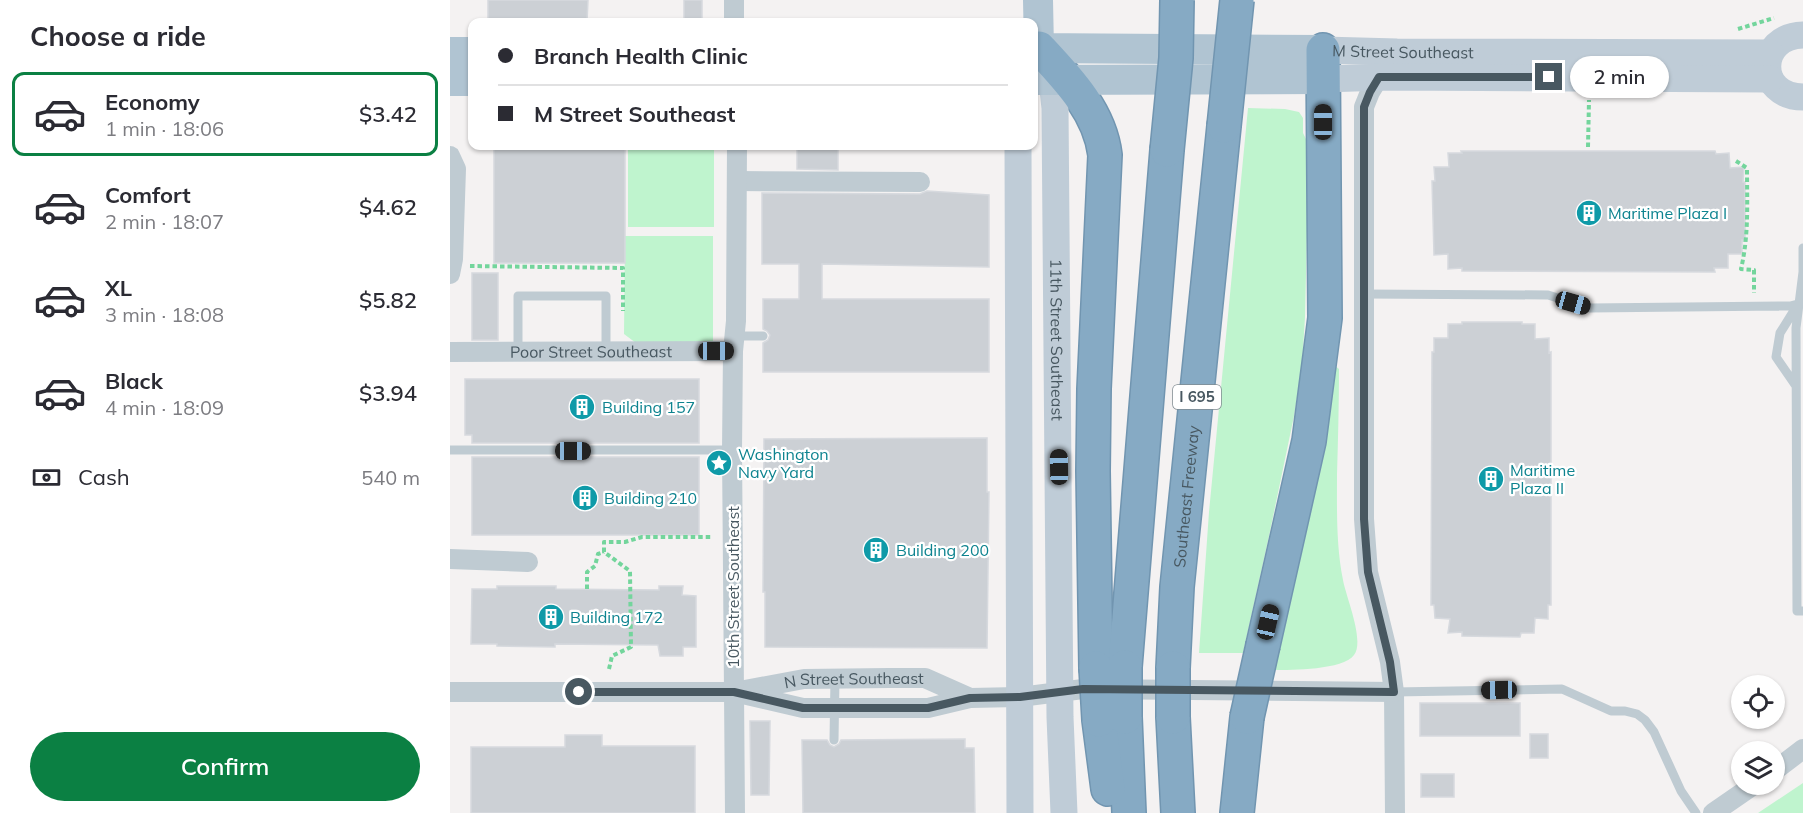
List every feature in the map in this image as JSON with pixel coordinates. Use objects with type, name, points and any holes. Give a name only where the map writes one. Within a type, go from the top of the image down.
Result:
[{"type":"highway","name":"I 695","points":[[1129,813],[1112,718],[1111,667],[1167,150],[1176,58],[1177,0]]},
{"type":"highway","name":"Southeast Freeway","points":[[1178,813],[1173,668],[1178,576],[1237,0]]},
{"type":"highway","points":[[1237,813],[1247,717],[1309,441],[1325,318],[1323,64]]},
{"type":"highway","points":[[1044,66],[1096,123],[1105,155],[1093,471],[1111,667]]},
{"type":"highway","points":[[1112,718],[1102,755],[1113,813]]},
{"type":"main road","name":"11th Street Southeast","points":[[1038,0],[1044,66],[1055,108],[1060,692],[1064,813]]},
{"type":"main road","points":[[1803,35],[1783,39],[1775,45],[1770,66],[1783,93],[1803,97]]},
{"type":"main road","points":[[450,52],[468,52]]},
{"type":"main road","name":"M Street Southeast","points":[[1044,66],[1323,64],[1397,52],[1770,66]]},
{"type":"main road","name":"M Street Southeast","points":[[1044,66],[1323,64],[1379,77],[1770,66]]},
{"type":"main road","points":[[450,81],[468,81]]},
{"type":"main road","points":[[1018,150],[1020,813]]},
{"type":"street","points":[[734,0],[734,18]]},
{"type":"street","points":[[1379,77],[1364,107],[1364,519],[1368,572],[1390,662],[1394,692],[1395,813]]},
{"type":"street","name":"10th Street Southeast","points":[[735,813],[732,450],[737,150]]},
{"type":"street","points":[[450,156],[456,169],[456,199],[450,274]]},
{"type":"street","points":[[737,181],[920,182]]},
{"type":"street","name":"Poor Street Southeast","points":[[450,352],[606,352],[734,344]]},
{"type":"street","points":[[450,559],[528,562]]},
{"type":"street","name":"N Street Southeast","points":[[450,692],[734,692],[804,679],[925,678],[970,698]]},
{"type":"street","name":"N Street Southeast","points":[[734,692],[803,708],[928,708],[970,698],[1020,697],[1083,689],[1394,692]]},
{"type":"street","points":[[1785,763],[1803,749]]},
{"type":"street","points":[[1713,813],[1739,795]]},
{"type":"lane","points":[[1803,97],[1803,107]]},
{"type":"lane","points":[[1803,248],[1801,308],[1796,327],[1797,611],[1803,611]]},
{"type":"lane","points":[[1363,294],[1548,295],[1590,308],[1790,306],[1801,308]]},
{"type":"lane","points":[[518,352],[518,296],[606,296],[606,352]]},
{"type":"lane","points":[[1796,386],[1776,357],[1780,333],[1801,308]]},
{"type":"lane","points":[[734,344],[763,336]]},
{"type":"lane","points":[[1796,363],[1803,351]]},
{"type":"lane","points":[[450,450],[732,450]]},
{"type":"lane","points":[[834,740],[835,678]]},
{"type":"lane","points":[[1394,692],[1562,688],[1611,711],[1637,714],[1646,720],[1654,732],[1681,791],[1696,813]]},
{"type":"path","points":[[1588,147],[1589,96]]},
{"type":"path","points":[[1736,161],[1746,168],[1748,196],[1747,238],[1741,269],[1754,270],[1754,296],[1762,296]]},
{"type":"path","points":[[604,552],[604,542],[625,542],[642,537],[714,537]]},
{"type":"path","points":[[587,590],[587,572],[595,566],[598,554],[604,552]]},
{"type":"path","points":[[604,552],[630,571],[631,647],[612,656],[609,669]]},
{"type":"green space","points":[[1248,108],[1285,109],[1299,112],[1303,118],[1303,133],[1309,145],[1302,366],[1294,416],[1243,653],[1199,653],[1209,512]]},
{"type":"green space","points":[[628,150],[714,150],[714,227],[628,227]]},
{"type":"green space","points":[[625,236],[713,236],[713,343],[636,343],[624,334]]},
{"type":"green space","points":[[1334,365],[1339,369],[1338,541],[1343,580],[1356,630],[1357,648],[1354,655],[1339,664],[1317,668],[1274,670]]},
{"type":"green space","points":[[1803,783],[1803,813],[1758,813]]},
{"type":"building","points":[[488,0],[588,0],[587,18],[488,18]]},
{"type":"building","points":[[684,0],[702,0],[702,18],[684,18]]},
{"type":"building","points":[[494,150],[625,150],[625,263],[494,263]]},
{"type":"building","points":[[797,150],[838,150],[838,170],[797,169]]},
{"type":"building","name":"Maritime Plaza I","points":[[1461,151],[1715,151],[1716,154],[1729,153],[1730,168],[1744,167],[1745,241],[1742,240],[1742,254],[1728,254],[1728,268],[1714,268],[1715,272],[1462,271],[1462,268],[1448,269],[1448,254],[1434,255],[1432,181],[1435,181],[1434,167],[1449,167],[1448,153],[1462,153]]},
{"type":"building","points":[[927,191],[989,195],[989,267],[822,264],[822,299],[989,299],[989,372],[763,372],[763,343],[770,335],[763,329],[763,299],[799,299],[799,264],[762,264],[762,193],[920,194]]},
{"type":"building","points":[[472,273],[498,273],[498,340],[472,340]]},
{"type":"building","name":"Maritime Plaza II","points":[[1462,322],[1535,324],[1535,339],[1549,338],[1549,353],[1551,352],[1551,605],[1548,605],[1548,619],[1535,618],[1534,633],[1521,633],[1520,637],[1462,636],[1462,632],[1448,633],[1450,619],[1435,618],[1434,605],[1431,605],[1432,352],[1434,352],[1434,338],[1448,338],[1448,324],[1462,324]]},
{"type":"building","name":"Building 157","points":[[465,379],[699,379],[699,443],[472,443],[472,435],[465,435]]},
{"type":"building","name":"Building 200","points":[[987,438],[987,492],[989,492],[987,648],[765,647],[764,439]]},
{"type":"building","name":"Building 210","points":[[472,457],[699,457],[699,535],[472,535]]},
{"type":"building","name":"Building 172","points":[[497,586],[659,590],[659,586],[683,586],[682,595],[696,596],[696,647],[683,647],[683,656],[660,656],[658,645],[555,644],[555,647],[471,644],[472,589],[497,589]]},
{"type":"building","points":[[1420,703],[1520,703],[1520,736],[1420,736]]},
{"type":"building","points":[[750,721],[770,721],[769,795],[751,795]]},
{"type":"building","points":[[1530,734],[1548,734],[1548,758],[1530,758]]},
{"type":"building","points":[[565,735],[602,735],[602,746],[695,746],[695,813],[471,813],[471,747],[565,747]]},
{"type":"building","points":[[965,739],[965,748],[974,748],[975,813],[803,813],[802,740],[827,740],[834,747],[841,740]]},
{"type":"building","points":[[1421,774],[1454,774],[1454,797],[1421,797]]},
{"type":"place","name":"Maritime Plaza I","points":[[1589,213]]},
{"type":"place","name":"Building 157","points":[[582,407]]},
{"type":"place","name":"Washington Navy Yard","points":[[719,463]]},
{"type":"place","name":"Maritime Plaza II","points":[[1491,479]]},
{"type":"place","name":"Building 210","points":[[585,498]]},
{"type":"place","name":"Building 200","points":[[876,550]]},
{"type":"place","name":"Building 172","points":[[551,617]]},
{"type":"route","points":[[579,692],[734,692],[803,708],[928,708],[970,698],[1020,697],[1083,689],[1394,692],[1390,662],[1368,572],[1364,519],[1364,107],[1379,77],[1549,77]]}]
